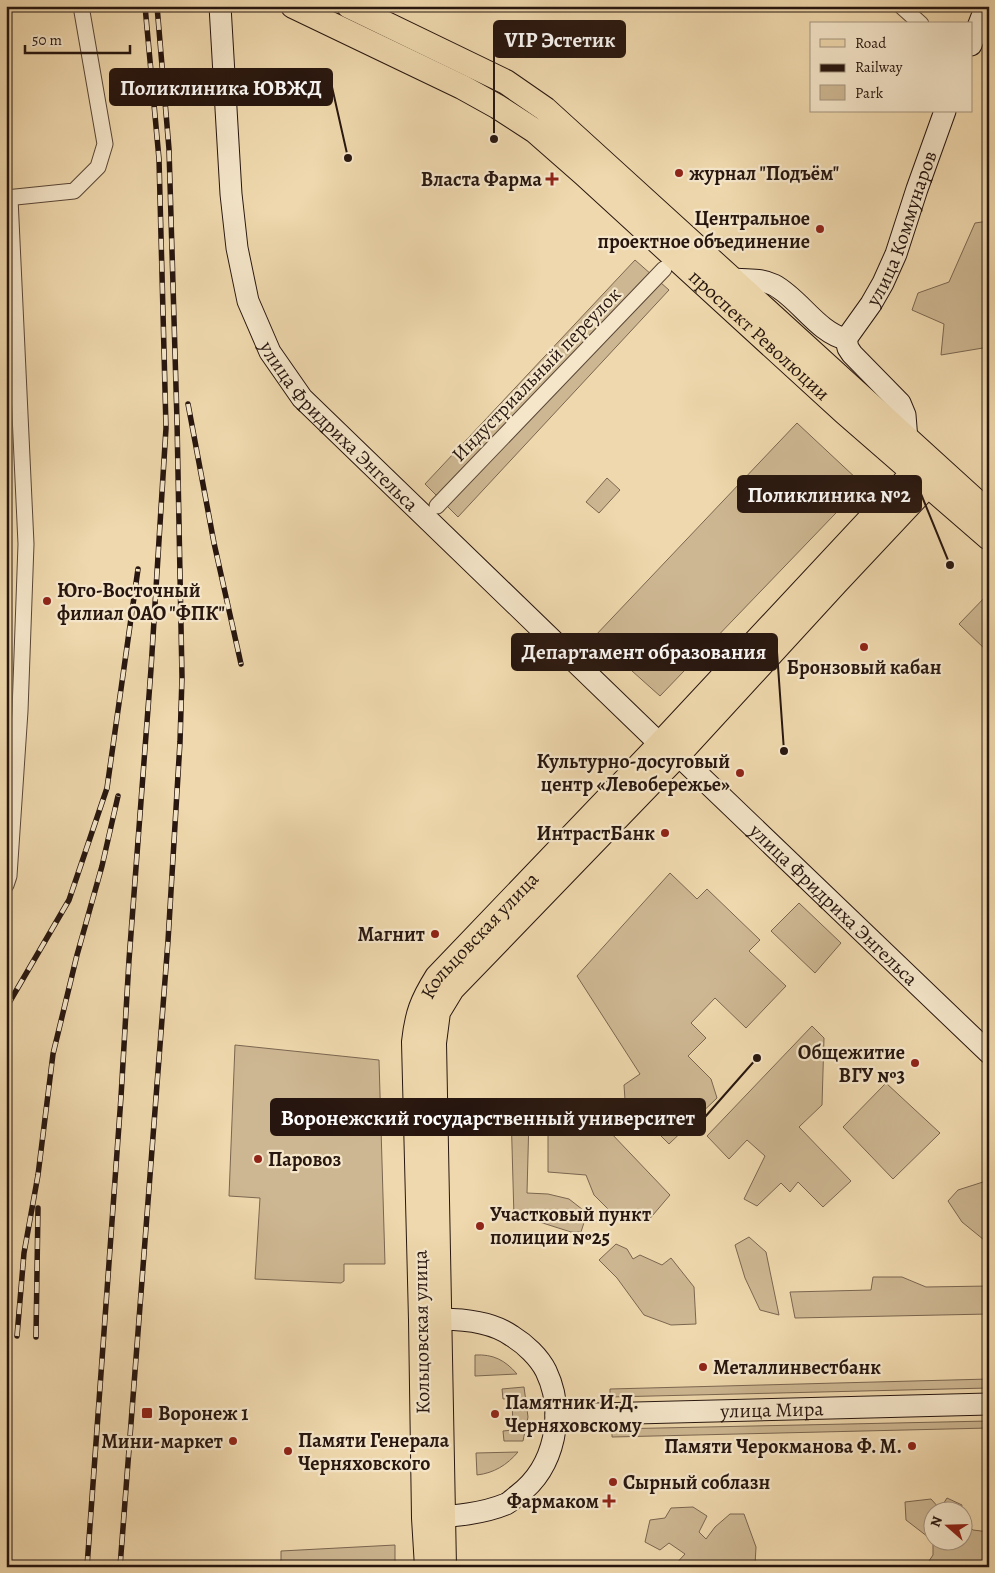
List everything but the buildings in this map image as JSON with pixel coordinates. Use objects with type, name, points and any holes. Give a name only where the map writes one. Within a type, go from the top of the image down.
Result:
[{"type":"main road","name":"проспект Революции","points":[[294,6],[462,87],[535,131],[844,412],[989,513]]},
{"type":"main road","name":"проспект Революции","points":[[349,6],[506,82],[545,109],[907,440],[928,472],[989,538]]},
{"type":"main road","name":"Кольцовская улица","points":[[427,1567],[434,1517],[430,1320],[414,1042],[416,1021],[422,1001],[437,977],[669,750],[928,472]]},
{"type":"main road","name":"Кольцовская улица","points":[[434,1517],[444,1567]]},
{"type":"street","points":[[6,885],[10,876],[13,711],[26,544],[13,394],[8,198],[74,191],[98,167],[104,144],[81,6]]},
{"type":"street","name":"улица Фридриха Энгельса","points":[[220,6],[231,194],[237,248],[248,300],[270,352],[302,398],[669,750],[989,1053]]},
{"type":"street","points":[[901,6],[919,22]]},
{"type":"street","points":[[972,42],[986,6]]},
{"type":"street","name":"улица Коммунаров","points":[[846,339],[871,304],[896,254],[945,112]]},
{"type":"street","name":"Индустриальный переулок","points":[[437,506],[664,268]]},
{"type":"street","points":[[731,279],[760,280],[773,285],[784,292],[831,334],[846,339],[852,354],[900,403],[905,414],[907,440]]},
{"type":"street","points":[[430,1320],[471,1322],[491,1326],[511,1335],[530,1350],[546,1370],[554,1393],[556,1415],[548,1458],[538,1477],[525,1490],[506,1504],[475,1513],[434,1517]]},
{"type":"street","name":"улица Мира","points":[[556,1415],[989,1404]]},
{"type":"green space","points":[[989,221],[989,347],[941,355],[944,324],[912,310],[918,293],[949,282],[975,223]]},
{"type":"green space","points":[[635,260],[669,290],[458,517],[425,484]]},
{"type":"green space","points":[[797,423],[858,480],[859,489],[660,696],[594,637]]},
{"type":"green space","points":[[607,478],[620,490],[599,513],[586,502]]},
{"type":"green space","points":[[989,593],[989,653],[959,624]]},
{"type":"green space","points":[[670,873],[697,899],[707,889],[760,940],[749,951],[786,986],[746,1028],[715,998],[691,1023],[706,1038],[688,1056],[711,1079],[717,1098],[669,1144],[625,1100],[624,1085],[640,1074],[577,976]]},
{"type":"green space","points":[[799,903],[841,943],[815,973],[771,931]]},
{"type":"green space","points":[[812,1026],[824,1038],[822,1105],[799,1127],[851,1181],[823,1207],[798,1182],[790,1192],[781,1183],[757,1206],[744,1199],[765,1156],[747,1140],[729,1159],[707,1136]]},
{"type":"green space","points":[[235,1045],[379,1060],[385,1264],[344,1264],[344,1281],[341,1283],[255,1279],[260,1198],[229,1196]]},
{"type":"green space","points":[[886,1083],[940,1133],[893,1179],[843,1127]]},
{"type":"green space","points":[[564,1102],[589,1110],[670,1195],[647,1222],[609,1210],[594,1195],[586,1175],[548,1172],[548,1115]]},
{"type":"green space","points":[[511,1110],[525,1110],[529,1117],[527,1193],[548,1194],[569,1199],[587,1213],[581,1232],[571,1232],[530,1219],[514,1218]]},
{"type":"green space","points":[[983,1182],[989,1184],[989,1244],[962,1222],[948,1201],[958,1190]]},
{"type":"green space","points":[[749,1237],[766,1252],[779,1315],[760,1310],[745,1278],[735,1245]]},
{"type":"green space","points":[[616,1244],[627,1249],[633,1259],[640,1255],[662,1265],[671,1258],[694,1287],[696,1324],[671,1325],[644,1315],[617,1278],[599,1260]]},
{"type":"green space","points":[[873,1277],[902,1277],[926,1287],[989,1286],[989,1314],[795,1318],[790,1292],[871,1290]]},
{"type":"green space","points":[[475,1355],[498,1359],[517,1374],[475,1376]]},
{"type":"green space","points":[[989,1379],[989,1388],[610,1397],[610,1389]]},
{"type":"green space","points":[[524,1387],[528,1417],[523,1441],[504,1441],[503,1431],[513,1430],[512,1398],[503,1399],[502,1389]]},
{"type":"green space","points":[[989,1421],[989,1428],[612,1437],[612,1429]]},
{"type":"green space","points":[[518,1452],[500,1468],[477,1475],[476,1453]]},
{"type":"green space","points":[[922,1500],[922,1532],[906,1520],[905,1502]]},
{"type":"green space","points":[[693,1507],[707,1516],[699,1532],[706,1539],[715,1527],[730,1514],[744,1514],[756,1547],[755,1565],[753,1567],[673,1567],[685,1554],[669,1543],[660,1550],[645,1542],[650,1520],[665,1518],[671,1508]]},
{"type":"green space","points":[[972,1529],[989,1532],[989,1567],[925,1567],[933,1555],[933,1550],[972,1550]]},
{"type":"green space","points":[[395,1545],[395,1567],[281,1567],[281,1551]]},
{"type":"railway","points":[[87,1567],[151,669],[166,428],[159,159],[145,6]]},
{"type":"railway","points":[[120,1567],[168,941],[182,677],[169,149],[157,6]]},
{"type":"railway","points":[[188,404],[214,543],[241,664]]},
{"type":"railway","points":[[6,1008],[69,900],[107,788],[138,569]]},
{"type":"railway","points":[[17,1336],[24,1253],[38,1175],[53,1054],[77,955],[102,866],[118,796]]},
{"type":"railway","points":[[36,1337],[38,1208]]},
{"type":"place","name":"VIP Эстетик","points":[[494,139]]},
{"type":"place","name":"Поликлиника ЮВЖД","points":[[348,158]]},
{"type":"place","name":"журнал \"Подъём\"","points":[[679,173]]},
{"type":"place","name":"Власта Фарма","points":[[552,179]]},
{"type":"place","name":"Центральное проектное объединение","points":[[820,229]]},
{"type":"place","name":"Поликлиника №2","points":[[950,565]]},
{"type":"place","name":"Юго-Восточный филиал ОАО \"ФПК\"","points":[[47,601]]},
{"type":"place","name":"Бронзовый кабан","points":[[864,647]]},
{"type":"place","name":"Департамент образования","points":[[784,751]]},
{"type":"place","name":"Культурно-досуговый центр «Левобережье»","points":[[740,773]]},
{"type":"place","name":"ИнтрастБанк","points":[[665,833]]},
{"type":"place","name":"Магнит","points":[[435,934]]},
{"type":"place","name":"Воронежский государственный университет","points":[[757,1058]]},
{"type":"place","name":"Общежитие ВГУ №3","points":[[915,1063]]},
{"type":"place","name":"Паровоз","points":[[258,1159]]},
{"type":"place","name":"Участковый пункт полиции №25","points":[[480,1226]]},
{"type":"place","name":"Металлинвестбанк","points":[[703,1367]]},
{"type":"place","name":"Воронеж 1","points":[[147,1413]]},
{"type":"place","name":"Памятник И.Д. Черняховскому","points":[[495,1414]]},
{"type":"place","name":"Мини-маркет","points":[[233,1441]]},
{"type":"place","name":"Памяти Черокманова Ф. М.","points":[[912,1446]]},
{"type":"place","name":"Памяти Генерала Черняховского","points":[[288,1451]]},
{"type":"place","name":"Сырный соблазн","points":[[613,1482]]},
{"type":"place","name":"Фармаком","points":[[609,1501]]}]
